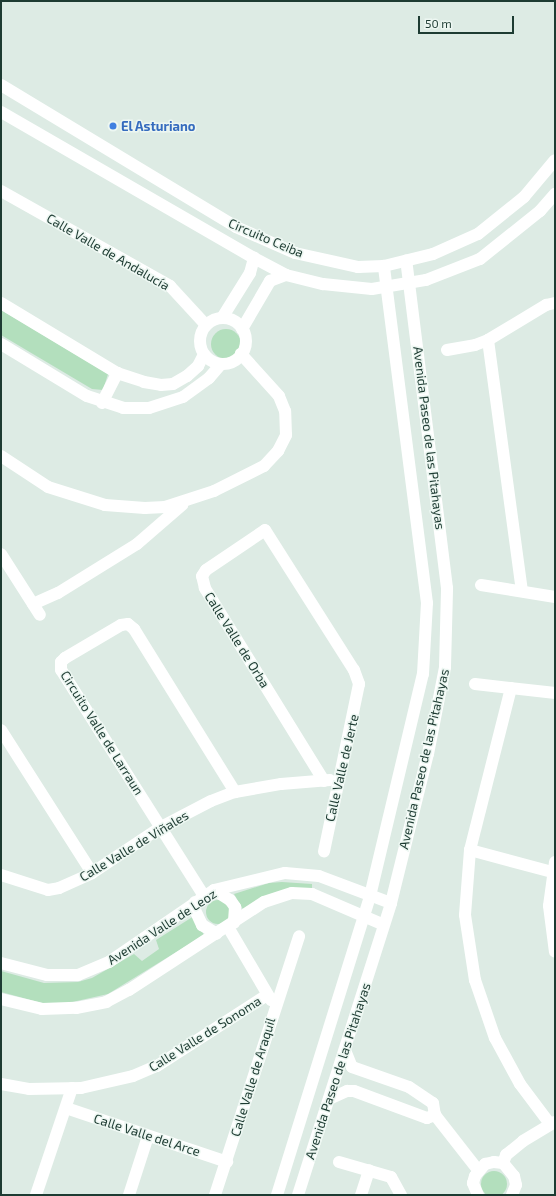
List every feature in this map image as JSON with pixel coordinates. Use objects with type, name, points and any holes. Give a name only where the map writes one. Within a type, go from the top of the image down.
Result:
[{"type":"street","name":"Circuito Ceiba","points":[[1,85],[236,227],[295,253],[358,267],[384,266],[433,254],[478,234],[524,197],[555,160]]},
{"type":"street","name":"Circuito Ceiba","points":[[1,112],[254,258],[286,274],[323,284],[372,289],[426,280],[480,259],[540,211],[555,195]]},
{"type":"street","name":"Calle Valle de Andalucía","points":[[1,191],[170,286],[206,324]]},
{"type":"street","points":[[221,364],[204,354],[200,341],[206,324],[222,318],[250,274],[254,258]]},
{"type":"street","name":"Avenida Paseo de las Pitahayas","points":[[298,1195],[391,903],[428,754],[446,667],[447,588],[406,261]]},
{"type":"street","name":"Avenida Paseo de las Pitahayas","points":[[277,1195],[370,896],[423,674],[427,603],[384,266]]},
{"type":"street","points":[[242,329],[270,281],[286,274]]},
{"type":"street","points":[[1,303],[117,373],[149,383],[173,384],[187,376],[198,366],[204,354]]},
{"type":"street","points":[[447,350],[475,345],[488,340],[546,305],[555,303]]},
{"type":"street","points":[[1,344],[102,403],[124,408],[149,408],[164,404],[195,390],[221,364],[234,360],[241,354],[245,342],[242,329],[237,323],[222,318]]},
{"type":"street","points":[[488,340],[522,591]]},
{"type":"street","points":[[1,456],[48,487],[106,505],[145,508],[187,501],[214,492],[264,466],[278,451],[286,435],[285,411],[279,396],[241,354]]},
{"type":"street","points":[[102,403],[117,373]]},
{"type":"street","points":[[414,497],[436,493]]},
{"type":"street","points":[[33,604],[58,593],[137,544],[187,501]]},
{"type":"street","name":"Calle Valle de Orba","points":[[324,781],[205,588],[202,576],[206,570],[257,533],[265,530],[354,670],[359,684]]},
{"type":"street","points":[[1,554],[40,615]]},
{"type":"street","points":[[480,585],[555,596]]},
{"type":"street","name":"Circuito Valle de Larraun","points":[[217,934],[200,922],[204,896],[61,670],[61,662],[65,658],[121,625],[128,624],[134,629],[235,792]]},
{"type":"street","name":"Calle Valle de Jerte","points":[[324,851],[337,780],[358,697],[359,684]]},
{"type":"street","points":[[475,684],[555,693]]},
{"type":"street","points":[[502,1163],[506,1155],[523,1141],[552,1123],[520,1084],[495,1038],[475,980],[464,915],[470,850],[511,688]]},
{"type":"street","points":[[1,730],[92,873]]},
{"type":"street","name":"Calle Valle de Viñales","points":[[1,875],[48,890],[59,888],[92,873],[161,827],[211,801],[235,792],[281,784],[337,780]]},
{"type":"street","points":[[470,850],[554,867],[549,906],[555,952]]},
{"type":"street","name":"Avenida Valle de Leoz","points":[[1,963],[47,975],[78,975],[109,962],[150,936],[204,896],[285,873],[319,876],[391,903]]},
{"type":"street","points":[[312,894],[319,876]]},
{"type":"street","points":[[1,999],[42,1009],[76,1008],[106,1002],[129,990],[217,934],[249,911],[278,896],[292,893],[312,894],[384,925]]},
{"type":"street","name":"Circuito Valle de Larraun","points":[[204,896],[232,903],[236,915],[231,925],[267,995],[275,1006]]},
{"type":"street","name":"Calle Valle de Araquil","points":[[215,1195],[227,1162],[275,1006],[299,936]]},
{"type":"street","name":"Calle Valle de Sonoma","points":[[1,1084],[29,1089],[72,1088],[106,1083],[156,1066],[267,995]]},
{"type":"street","points":[[345,1050],[352,1067],[409,1087],[434,1103],[435,1115],[478,1170]]},
{"type":"street","points":[[403,1108],[409,1087]]},
{"type":"street","points":[[36,1195],[72,1088]]},
{"type":"street","points":[[329,1099],[347,1091],[354,1091],[427,1118],[435,1115]]},
{"type":"street","name":"Calle Valle del Arce","points":[[66,1108],[227,1162]]},
{"type":"street","points":[[129,1195],[148,1136]]},
{"type":"street","points":[[339,1162],[391,1177],[401,1195]]},
{"type":"street","points":[[478,1195],[473,1183],[478,1170],[485,1164],[502,1163]]},
{"type":"street","points":[[502,1163],[514,1176],[516,1185],[514,1194]]},
{"type":"street","points":[[361,1195],[369,1170]]},
{"type":"green space","points":[[1,310],[108,374],[103,390],[92,389],[1,335]]},
{"type":"green space","points":[[226,329],[237,333],[241,344],[237,355],[226,359],[215,355],[211,344],[215,333]]},
{"type":"green space","points":[[282,882],[312,884],[312,889],[244,911],[234,894],[269,883]]},
{"type":"green space","points":[[218,900],[226,904],[230,912],[226,920],[218,924],[210,920],[206,912],[210,904]]},
{"type":"green space","points":[[194,916],[204,935],[108,994],[68,1003],[42,1003],[1,992],[1,971],[44,983],[78,982],[92,978],[134,954],[142,961],[159,949],[156,940]]},
{"type":"green space","points":[[494,1171],[503,1175],[507,1184],[503,1193],[494,1197],[485,1193],[481,1184],[485,1175]]},
{"type":"place","name":"El Asturiano","points":[[113,126]]}]
